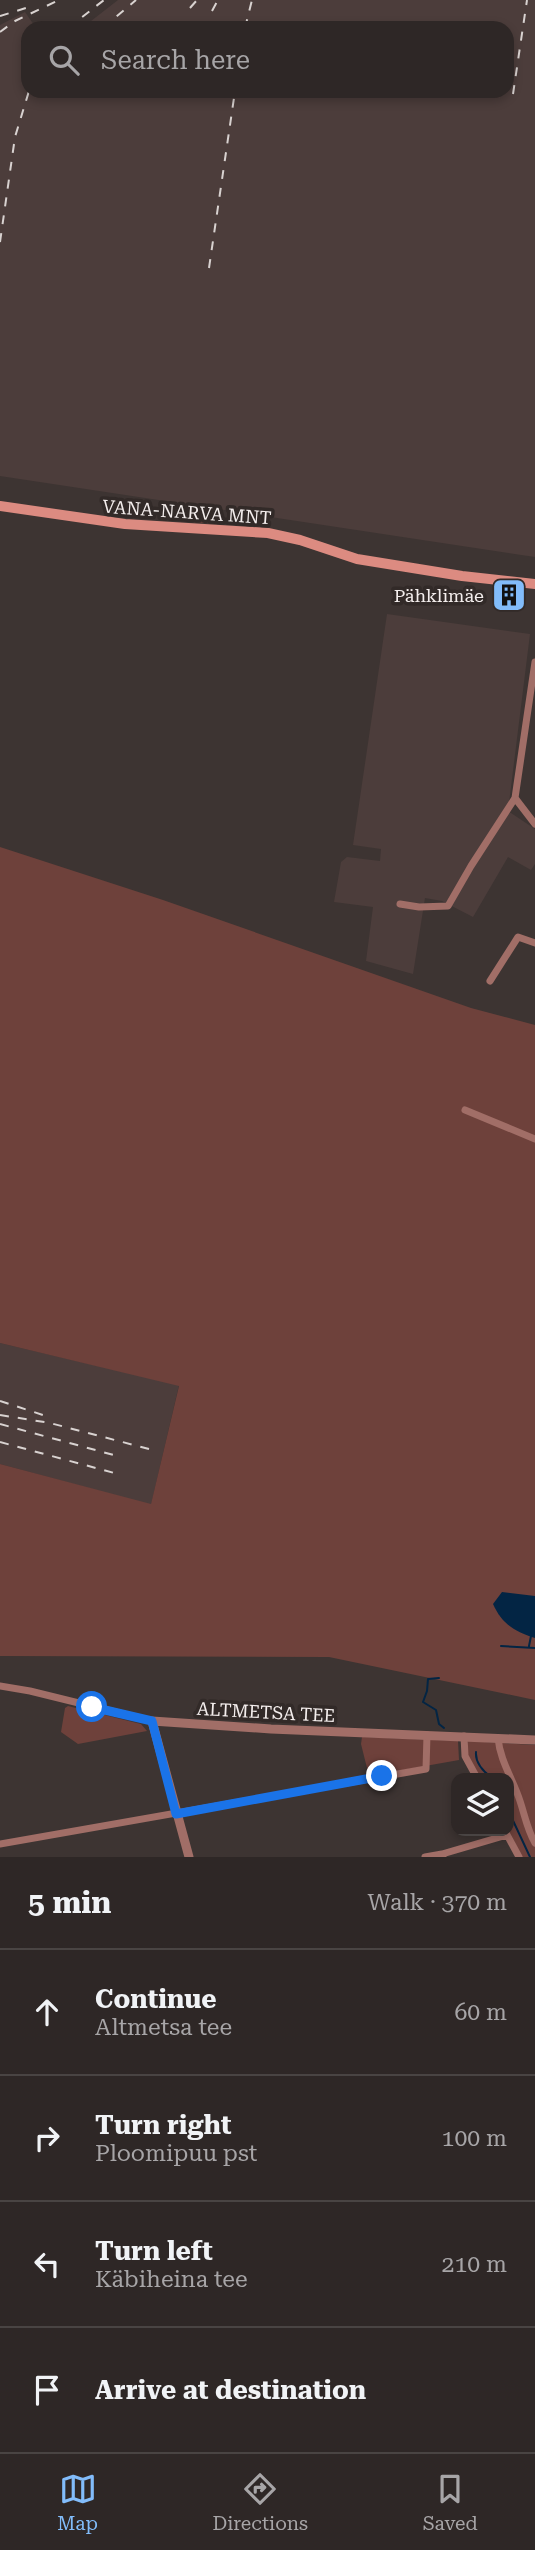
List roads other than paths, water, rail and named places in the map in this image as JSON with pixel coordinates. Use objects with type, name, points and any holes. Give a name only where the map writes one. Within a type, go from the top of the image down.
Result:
[{"type":"main road","name":"VANA-NARVA MNT","points":[[0,506],[125,524],[268,533],[300,540],[344,556],[382,564],[535,584]]},
{"type":"street","points":[[400,904],[419,907],[448,906],[515,798],[535,662]]},
{"type":"street","points":[[515,798],[535,824]]},
{"type":"street","points":[[490,981],[518,937],[535,943]]},
{"type":"street","points":[[465,1110],[535,1139]]},
{"type":"street","name":"ALTMETSA TEE","points":[[0,1686],[152,1721],[535,1740]]},
{"type":"street","points":[[152,1721],[189,1857]]},
{"type":"street","points":[[0,1844],[426,1769],[427,1735]]},
{"type":"street","points":[[464,1736],[465,1756],[474,1773]]},
{"type":"street","points":[[498,1738],[500,1755],[535,1843]]},
{"type":"street","points":[[425,1857],[443,1855],[497,1836]]},
{"type":"street","points":[[508,1836],[519,1857]]},
{"type":"water","points":[[502,1592],[535,1596],[535,1638],[515,1629],[500,1617],[493,1604]]},
{"type":"waterway","points":[[529,1646],[531,1636]]},
{"type":"waterway","points":[[501,1646],[535,1648]]},
{"type":"waterway","points":[[439,1678],[428,1679],[423,1702],[436,1710],[439,1724],[444,1728]]},
{"type":"waterway","points":[[476,1752],[479,1763],[486,1773]]},
{"type":"waterway","points":[[514,1823],[530,1857]]},
{"type":"railway","points":[[0,32],[15,21],[59,0]]},
{"type":"railway","points":[[77,21],[104,0]]},
{"type":"railway","points":[[111,21],[136,0]]},
{"type":"railway","points":[[190,8],[197,0]]},
{"type":"railway","points":[[212,11],[218,0]]},
{"type":"railway","points":[[247,21],[252,0]]},
{"type":"railway","points":[[514,87],[527,0]]},
{"type":"railway","points":[[0,16],[26,8]]},
{"type":"railway","points":[[0,242],[15,137],[27,98]]},
{"type":"railway","points":[[209,268],[234,98]]},
{"type":"railway","points":[[0,1401],[43,1415]]},
{"type":"railway","points":[[0,1415],[50,1423],[149,1449]]},
{"type":"railway","points":[[0,1424],[121,1457]]},
{"type":"railway","points":[[0,1442],[118,1474]]},
{"type":"place","name":"Pähklimäe","points":[[509,595]]}]
